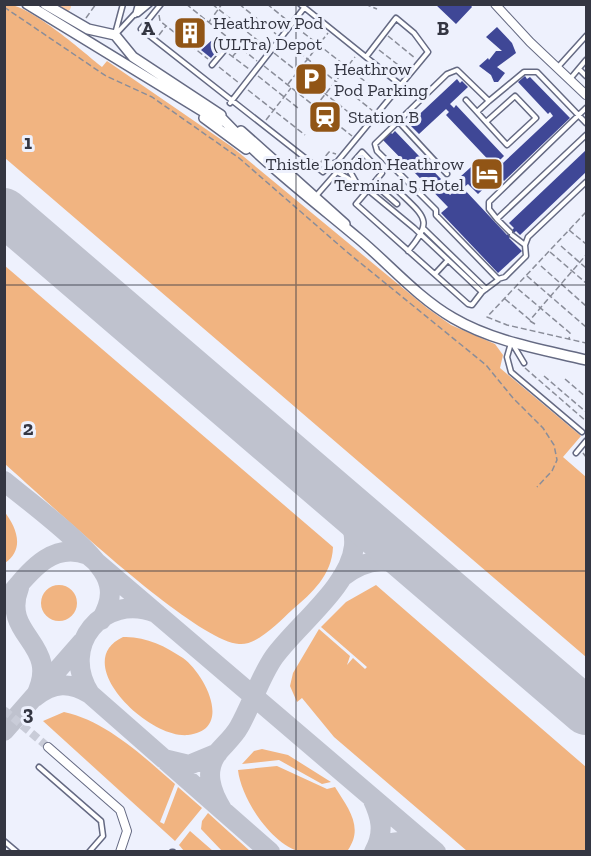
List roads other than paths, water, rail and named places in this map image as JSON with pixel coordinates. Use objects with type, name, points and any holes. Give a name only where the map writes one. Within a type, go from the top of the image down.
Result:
[{"type":"street","points":[[27,4],[171,93],[244,133]]},
{"type":"street","points":[[45,4],[81,25],[100,33],[115,35],[133,57],[244,133],[316,196],[358,239]]},
{"type":"street","points":[[495,4],[530,42],[586,95]]},
{"type":"street","points":[[171,93],[277,171]]},
{"type":"street","points":[[216,112],[277,171],[437,308],[469,326],[511,342],[586,360]]},
{"type":"street","points":[[48,747],[120,810],[127,831],[120,852]]},
{"type":"lane","points":[[115,35],[123,4]]},
{"type":"lane","points":[[135,16],[138,4]]},
{"type":"lane","points":[[115,35],[144,4]]},
{"type":"lane","points":[[135,16],[144,12],[150,4]]},
{"type":"lane","points":[[161,4],[141,29],[323,172],[330,164],[337,162],[428,52],[414,33],[396,18],[366,57]]},
{"type":"lane","points":[[231,102],[302,6],[402,86]]},
{"type":"lane","points":[[557,68],[586,36]]},
{"type":"lane","points":[[213,64],[223,52]]},
{"type":"lane","points":[[570,80],[586,60]]},
{"type":"lane","points":[[579,69],[586,76]]},
{"type":"lane","points":[[489,101],[457,70],[447,74],[375,144],[377,151],[436,210],[436,215],[498,279]]},
{"type":"lane","points":[[477,112],[524,72],[532,70],[586,123]]},
{"type":"lane","points":[[466,100],[477,112],[486,122],[507,145],[536,118],[515,96],[486,122]]},
{"type":"lane","points":[[525,245],[497,219],[489,209],[489,202],[586,108]]},
{"type":"lane","points":[[398,121],[447,174]]},
{"type":"lane","points":[[497,219],[586,135]]},
{"type":"lane","points":[[356,182],[348,168],[362,152],[381,171],[382,175],[357,206],[468,304],[472,305],[484,290],[498,279],[505,277],[526,256],[525,245],[528,237],[586,182]]},
{"type":"lane","points":[[316,196],[334,172],[343,174],[368,190],[484,290]]},
{"type":"lane","points":[[374,184],[397,204]]},
{"type":"lane","points":[[399,192],[417,209],[424,229],[484,290]]},
{"type":"lane","points":[[408,251],[424,229]]},
{"type":"lane","points":[[435,274],[448,260]]},
{"type":"lane","points":[[511,342],[524,365]]},
{"type":"lane","points":[[511,342],[507,357],[511,372],[582,432]]},
{"type":"lane","points":[[576,453],[586,441]]},
{"type":"lane","points":[[39,767],[101,821],[103,836],[89,852]]},
{"type":"lane","points":[[4,841],[17,852]]},
{"type":"tunnel","points":[[4,710],[48,747]]},
{"type":"place","name":"Heathrow Pod (ULTra) Depot","points":[[190,33]]},
{"type":"place","name":"Heathrow Pod Parking","points":[[311,79]]},
{"type":"place","name":"Station B","points":[[325,117]]},
{"type":"place","name":"Thistle London Heathrow Terminal 5 Hotel","points":[[487,174]]}]
